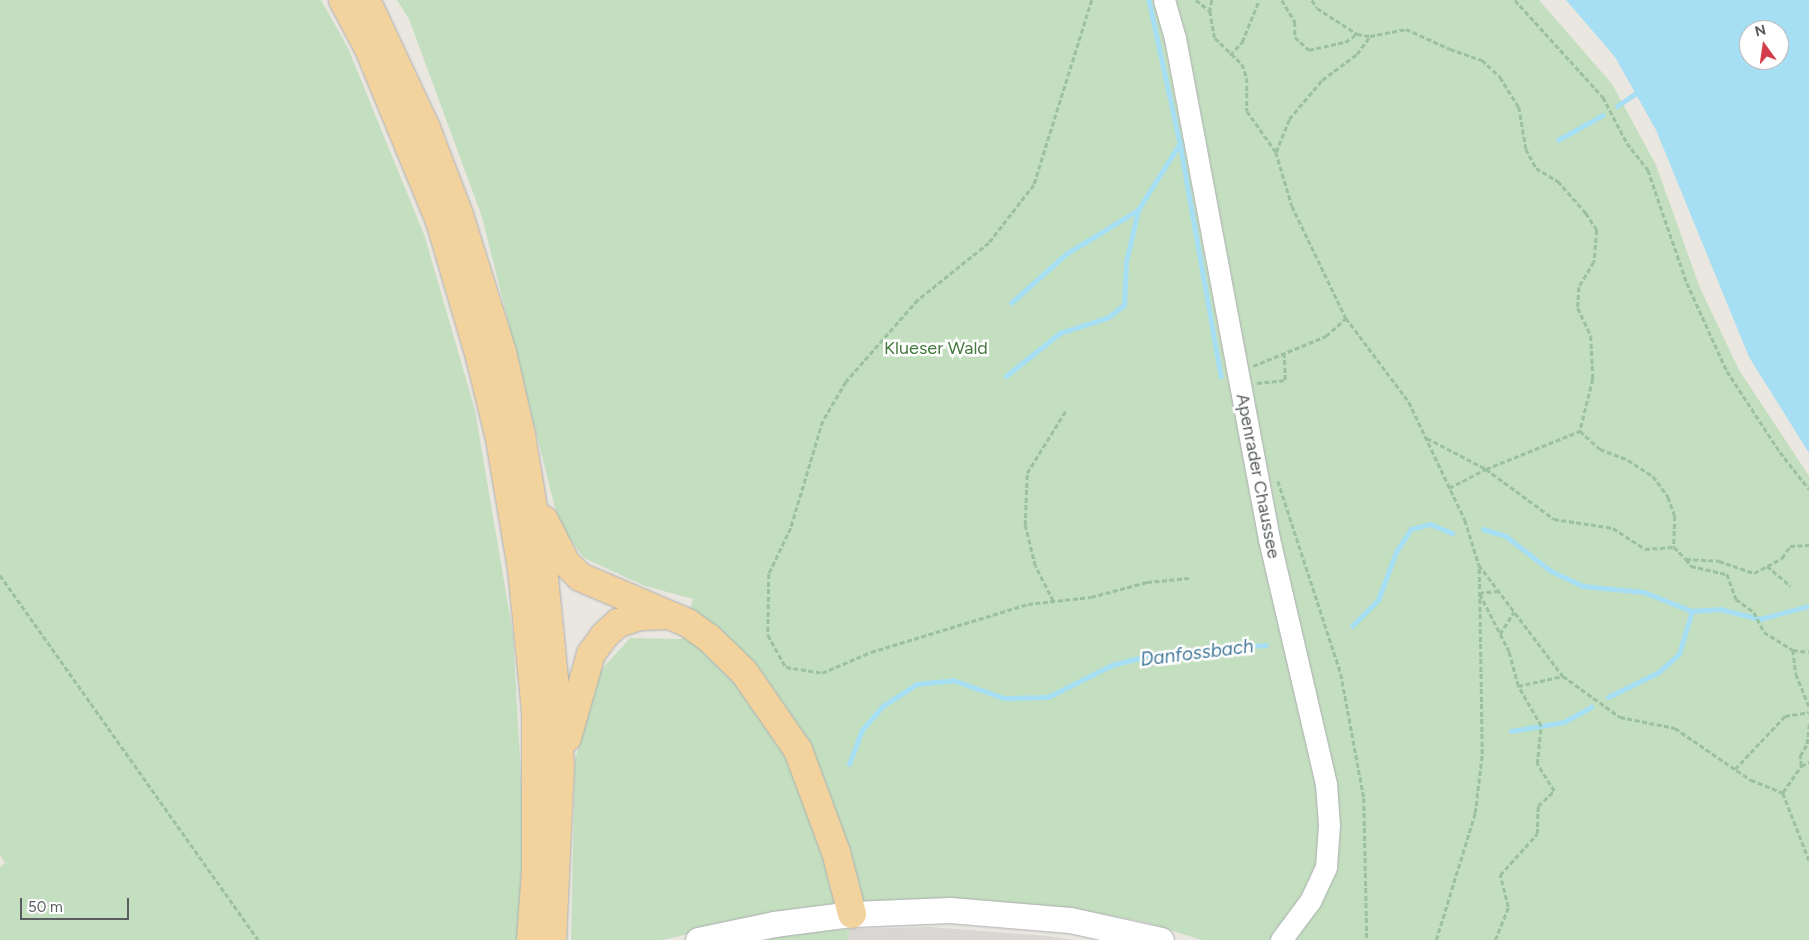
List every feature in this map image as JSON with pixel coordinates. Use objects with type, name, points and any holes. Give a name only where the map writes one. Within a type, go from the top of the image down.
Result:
[{"type":"highway","points":[[343,0],[369,48],[440,221],[480,357],[503,456],[522,569],[536,711],[536,861],[531,940]]},
{"type":"highway","points":[[366,0],[426,128],[459,215],[502,352],[532,496],[552,640],[560,766],[552,940]]},
{"type":"highway","points":[[532,496],[566,563],[580,577],[669,614],[709,638],[744,672],[798,750],[836,852],[852,914]]},
{"type":"highway","points":[[560,766],[577,696],[591,654],[618,623],[641,616],[669,614]]},
{"type":"main road","points":[[698,940],[774,924],[852,914],[906,910],[1003,914],[1070,920],[1161,940]]},
{"type":"street","name":"Apenrader Chaussee","points":[[1164,0],[1175,38],[1248,370],[1269,539],[1326,784],[1328,809],[1326,868],[1310,900],[1281,940]]},
{"type":"path","points":[[1092,0],[1034,185],[990,243],[918,300],[846,382],[824,421],[791,528],[769,574],[768,635],[786,667],[822,673],[871,652],[1028,604],[1091,597],[1147,582],[1189,578]]},
{"type":"path","points":[[1196,0],[1210,11]]},
{"type":"path","points":[[1212,0],[1210,11],[1215,38],[1230,55],[1242,64],[1247,78],[1246,111],[1276,152],[1292,206],[1346,318],[1408,402],[1465,520],[1479,566],[1482,754],[1475,813],[1436,940]]},
{"type":"path","points":[[1230,55],[1242,42],[1259,0]]},
{"type":"path","points":[[1282,0],[1295,22],[1295,37],[1309,50],[1345,42],[1357,34]]},
{"type":"path","points":[[1312,0],[1317,8],[1357,34],[1370,36],[1406,29],[1482,60],[1500,77],[1519,107],[1526,149],[1536,168],[1558,181],[1586,212],[1596,230],[1594,262],[1579,287],[1578,308],[1591,336],[1593,379],[1580,431]]},
{"type":"path","points":[[1515,0],[1603,97],[1627,143],[1648,170],[1687,283],[1727,371],[1780,452],[1809,489]]},
{"type":"path","points":[[1276,152],[1289,119],[1322,80],[1340,64],[1357,54],[1370,36]]},
{"type":"path","points":[[1248,370],[1326,336],[1346,318]]},
{"type":"path","points":[[1248,370],[1285,380],[1284,355]]},
{"type":"path","points":[[1248,370],[1256,393]]},
{"type":"path","points":[[1053,602],[1036,566],[1025,525],[1027,473],[1066,410]]},
{"type":"path","points":[[1449,488],[1486,469],[1580,431]]},
{"type":"path","points":[[1580,431],[1600,449],[1628,460],[1653,476],[1668,497],[1675,516],[1674,547],[1691,566],[1727,574],[1736,599],[1754,612],[1764,632],[1793,650],[1809,652]]},
{"type":"path","points":[[1425,438],[1486,469],[1554,519],[1613,528],[1645,548],[1674,547]]},
{"type":"path","points":[[1276,478],[1343,684],[1364,798],[1367,940]]},
{"type":"path","points":[[1686,559],[1720,561],[1754,573],[1782,558],[1790,546],[1809,545]]},
{"type":"path","points":[[1479,566],[1563,676],[1620,717],[1676,728],[1751,780],[1783,793],[1809,860]]},
{"type":"path","points":[[1767,566],[1791,586]]},
{"type":"path","points":[[0,575],[258,940]]},
{"type":"path","points":[[1479,593],[1498,591]]},
{"type":"path","points":[[1479,593],[1500,634],[1518,686],[1541,726],[1537,764],[1554,791],[1538,806],[1537,834],[1500,875],[1508,907],[1495,940]]},
{"type":"path","points":[[1500,634],[1514,612]]},
{"type":"path","points":[[1793,650],[1796,674],[1809,707]]},
{"type":"path","points":[[1518,686],[1563,676]]},
{"type":"path","points":[[1735,769],[1785,716],[1809,712]]},
{"type":"path","points":[[1801,766],[1800,756],[1807,744],[1809,724]]},
{"type":"path","points":[[1783,793],[1801,766],[1809,762]]},
{"type":"shaded area","points":[[930,927],[1047,936],[1074,940],[847,940],[850,929]]},
{"type":"green space","points":[[0,0],[321,0],[348,48],[425,237],[475,410],[513,634],[522,795],[522,940],[0,940],[0,867],[5,863],[0,855]]},
{"type":"green space","name":"Klueser Wald","points":[[397,0],[1539,0],[1612,84],[1656,165],[1700,288],[1739,370],[1809,476],[1809,940],[1202,940],[1144,922],[1069,908],[786,912],[662,940],[571,940],[575,760],[601,670],[630,638],[682,639],[693,599],[645,586],[584,558],[559,524],[482,217],[409,19]]},
{"type":"green space","points":[[850,929],[847,940],[751,940],[791,932]]},
{"type":"water","points":[[1566,0],[1809,0],[1809,453],[1749,357],[1656,130],[1615,57]]},
{"type":"waterway","points":[[1149,0],[1180,143],[1221,376]]},
{"type":"waterway","points":[[1617,106],[1635,94]]},
{"type":"waterway","points":[[1558,140],[1603,115]]},
{"type":"waterway","points":[[1006,376],[1060,333],[1107,318],[1124,305],[1126,262],[1138,210],[1180,143]]},
{"type":"waterway","points":[[1011,303],[1066,254],[1138,210]]},
{"type":"waterway","name":"Danfossbach","points":[[1352,626],[1378,600],[1396,552],[1411,529],[1430,524],[1452,533]]},
{"type":"waterway","name":"Danfossbach","points":[[1483,529],[1506,536],[1551,571],[1583,586],[1644,592],[1692,611],[1720,609],[1760,619],[1809,606]]},
{"type":"waterway","points":[[1608,697],[1659,672],[1679,654],[1692,611]]},
{"type":"waterway","name":"Danfossbach","points":[[849,764],[862,730],[883,706],[917,684],[953,680],[1004,698],[1048,697],[1112,665],[1159,653],[1266,645]]},
{"type":"waterway","points":[[1511,731],[1564,722],[1591,707]]}]
